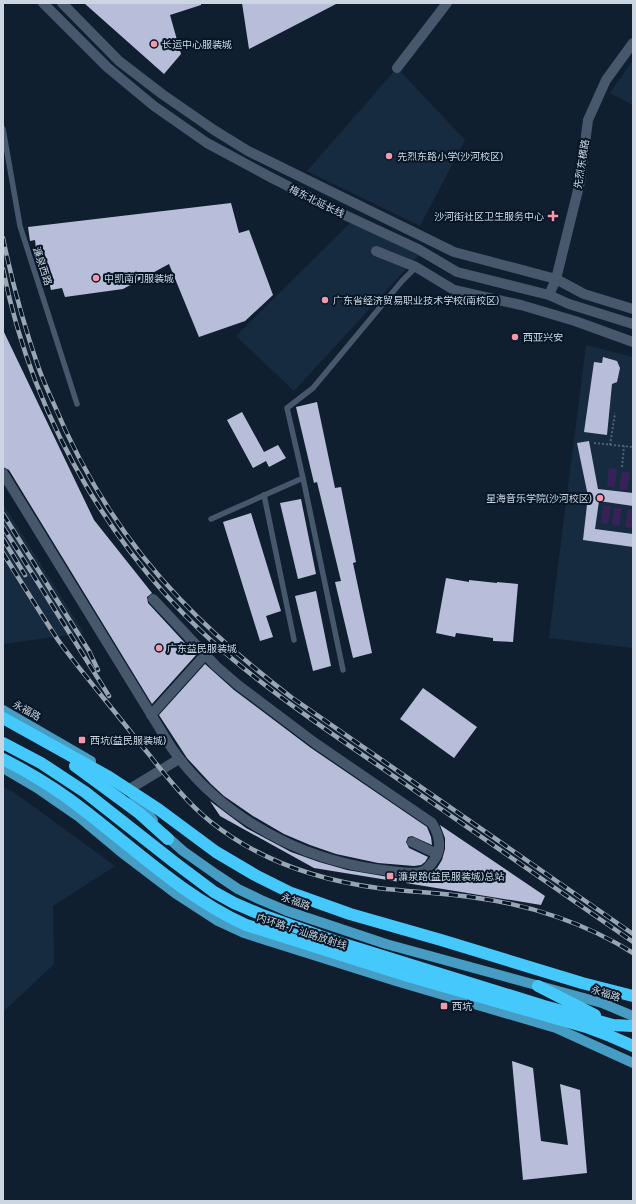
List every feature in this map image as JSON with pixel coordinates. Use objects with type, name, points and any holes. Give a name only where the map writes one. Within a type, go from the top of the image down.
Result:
[{"type":"highway","points":[[3,719],[93,778],[139,813],[168,839]]},
{"type":"highway","points":[[3,719],[109,778],[151,805],[216,852],[255,875],[291,893],[337,909],[582,983],[633,996]]},
{"type":"highway","points":[[3,743],[23,753],[85,792],[202,884],[234,903],[288,925],[341,943],[544,1006],[612,1025],[633,1026]]},
{"type":"highway","name":"内环路-广汕路放射线","points":[[3,759],[41,781],[84,810],[187,892],[227,916],[246,925],[408,976],[586,1028],[633,1046]]},
{"type":"highway","points":[[538,986],[633,1034]]},
{"type":"main road","name":"永福路","points":[[3,710],[108,771],[128,790],[168,839],[199,864],[261,900],[287,911],[386,944],[602,1003],[633,1016]]},
{"type":"main road","points":[[3,768],[38,788],[79,817],[121,852],[176,893],[218,921],[244,933],[367,972],[556,1028],[633,1063]]},
{"type":"street","name":"梅东北延长线","points":[[43,3],[107,67],[154,106],[207,143],[272,178],[418,249],[457,272],[549,295],[569,304],[633,324]]},
{"type":"street","name":"梅东北延长线","points":[[62,3],[119,61],[162,94],[214,130],[248,151],[454,252],[556,279],[584,294],[633,309]]},
{"type":"street","points":[[397,68],[448,3]]},
{"type":"street","name":"先烈东横路","points":[[549,295],[556,279],[580,182],[588,120],[606,80],[633,43]]},
{"type":"street","points":[[107,67],[108,49]]},
{"type":"street","points":[[356,220],[361,206]]},
{"type":"street","points":[[376,251],[416,267],[454,290],[521,305],[575,321],[633,342]]},
{"type":"street","points":[[454,290],[457,272]]},
{"type":"street","points":[[3,473],[179,759],[208,791],[233,812],[280,839],[317,855],[376,870],[411,873],[421,872],[428,868],[437,854],[439,842],[437,832],[432,823],[315,743],[238,685],[205,655],[153,599]]},
{"type":"street","points":[[151,715],[205,655]]},
{"type":"street","points":[[128,790],[179,759]]},
{"type":"street","points":[[412,842],[437,854]]},
{"type":"lane","name":"濂泉西路","points":[[3,129],[20,226],[77,404]]},
{"type":"lane","points":[[344,670],[287,408],[313,388],[402,281],[416,267]]},
{"type":"lane","points":[[211,519],[303,478]]},
{"type":"lane","points":[[264,496],[294,640]]},
{"type":"path","points":[[610,445],[615,413]]},
{"type":"path","points":[[594,443],[633,447]]},
{"type":"path","points":[[622,467],[624,446]]},
{"type":"shaded area","points":[[633,60],[633,105],[610,93]]},
{"type":"shaded area","name":"先烈东路小学(沙河校区)","points":[[397,68],[465,140],[420,226],[307,171]]},
{"type":"shaded area","name":"广东省经济贸易职业技术学校(南校区)","points":[[352,221],[419,255],[294,391],[236,336]]},
{"type":"shaded area","name":"星海音乐学院(沙河校区)","points":[[586,345],[633,357],[633,648],[549,638]]},
{"type":"shaded area","points":[[609,468],[617,469],[615,487],[607,486]]},
{"type":"shaded area","points":[[622,471],[630,472],[627,490],[619,489]]},
{"type":"shaded area","points":[[3,504],[84,633],[3,644]]},
{"type":"shaded area","points":[[603,505],[611,506],[608,524],[601,523]]},
{"type":"shaded area","points":[[614,507],[622,508],[619,526],[612,524]]},
{"type":"shaded area","points":[[628,509],[633,510],[633,528],[625,527]]},
{"type":"shaded area","points":[[3,787],[12,791],[115,866],[53,906],[54,964],[3,1012]]},
{"type":"building","name":"长运中心服装城","points":[[84,3],[201,3],[201,5],[170,15],[181,54],[164,74]]},
{"type":"building","points":[[242,3],[338,3],[249,49]]},
{"type":"building","name":"中凯南门服装城","points":[[231,203],[239,233],[249,230],[273,295],[245,321],[199,337],[169,264],[123,289],[65,297],[62,288],[51,290],[43,256],[37,257],[35,240],[30,241],[28,227]]},
{"type":"building","points":[[3,330],[94,520],[152,593],[147,597],[148,603],[196,655],[152,704],[9,470],[3,467]]},
{"type":"building","points":[[603,357],[617,361],[620,368],[617,382],[612,384],[607,435],[584,432],[594,362],[602,363]]},
{"type":"building","points":[[317,402],[335,488],[341,487],[356,562],[353,563],[372,653],[353,658],[335,582],[341,581],[317,482],[314,483],[296,407]]},
{"type":"building","points":[[242,412],[264,452],[278,445],[286,458],[269,467],[266,461],[253,468],[227,420]]},
{"type":"building","points":[[589,441],[598,489],[633,493],[633,506],[599,501],[595,529],[633,534],[633,547],[583,540],[588,496],[577,443]]},
{"type":"building","points":[[301,499],[316,574],[298,579],[280,503]]},
{"type":"building","points":[[251,513],[281,611],[266,616],[273,637],[260,641],[223,522]]},
{"type":"building","points":[[446,578],[469,582],[469,580],[518,584],[513,642],[493,641],[493,638],[456,633],[455,637],[436,633]]},
{"type":"building","points":[[316,591],[331,666],[313,671],[295,596]]},
{"type":"building","points":[[205,664],[234,690],[311,748],[427,827],[432,845],[412,836],[408,837],[406,842],[409,848],[428,857],[425,862],[421,865],[414,866],[378,863],[336,854],[284,834],[253,816],[224,796],[187,758],[159,715]]},
{"type":"building","points":[[423,688],[477,727],[454,758],[400,719]]},
{"type":"building","points":[[210,801],[246,828],[291,852],[347,870],[401,879],[423,878],[430,875],[437,868],[442,860],[445,849],[445,838],[440,825],[545,896],[541,905],[314,868],[220,816]]},
{"type":"building","points":[[512,1061],[533,1068],[541,1141],[568,1145],[560,1084],[580,1090],[587,1173],[523,1180]]},
{"type":"railway","points":[[3,238],[19,304],[39,369],[65,429],[92,481],[124,531],[160,577],[220,638],[291,697],[633,934]]},
{"type":"railway","points":[[3,269],[17,327],[36,383],[60,437],[88,489],[120,538],[157,585],[198,628],[242,667],[282,698],[633,942]]},
{"type":"railway","points":[[3,514],[89,651],[98,670]]},
{"type":"railway","points":[[3,527],[109,696]]},
{"type":"railway","points":[[3,539],[25,575]]},
{"type":"railway","points":[[3,553],[58,640],[161,770],[190,803],[211,822],[230,836],[249,848],[290,867],[333,880],[378,888],[477,898],[518,905],[558,917],[578,925],[597,933],[633,953]]},
{"type":"place","name":"长运中心服装城","points":[[154,44]]},
{"type":"place","name":"先烈东路小学(沙河校区)","points":[[389,156]]},
{"type":"place","name":"沙河街社区卫生服务中心","points":[[553,216]]},
{"type":"place","name":"中凯南门服装城","points":[[96,278]]},
{"type":"place","name":"广东省经济贸易职业技术学校(南校区)","points":[[325,300]]},
{"type":"place","name":"西亚兴安","points":[[515,337]]},
{"type":"place","name":"星海音乐学院(沙河校区)","points":[[600,498]]},
{"type":"place","name":"广东益民服装城","points":[[159,648]]},
{"type":"place","name":"西坑(益民服装城)","points":[[82,740]]},
{"type":"place","name":"濂泉路(益民服装城)总站","points":[[390,876]]},
{"type":"place","name":"西坑","points":[[444,1006]]}]
